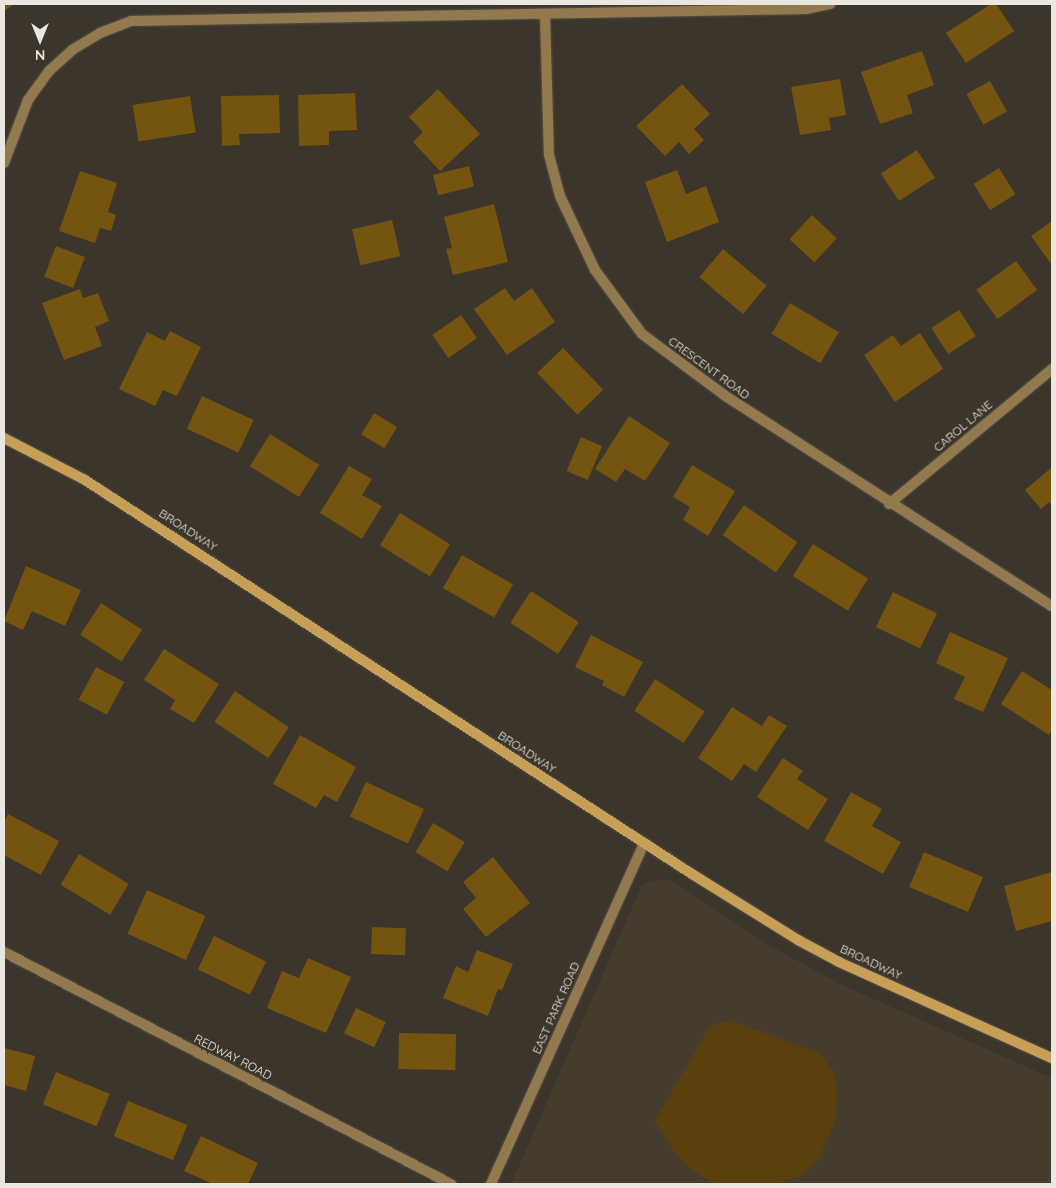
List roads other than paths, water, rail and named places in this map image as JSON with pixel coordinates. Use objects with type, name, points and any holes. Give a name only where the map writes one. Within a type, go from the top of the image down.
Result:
[{"type":"street","points":[[4,163],[28,100],[48,71],[72,50],[93,37],[131,22],[806,9],[830,4]]},
{"type":"street","name":"CRESCENT ROAD","points":[[544,14],[549,155],[560,196],[595,270],[642,334],[724,395],[889,504],[1052,606]]},
{"type":"street","name":"CAROL LANE","points":[[889,504],[1052,368]]},
{"type":"street","name":"BROADWAY","points":[[4,438],[86,480],[644,843],[798,940],[839,962],[1052,1058]]},
{"type":"street","name":"EAST PARK ROAD","points":[[491,1184],[644,843]]},
{"type":"street","name":"REDWAY ROAD","points":[[4,952],[451,1184]]}]
